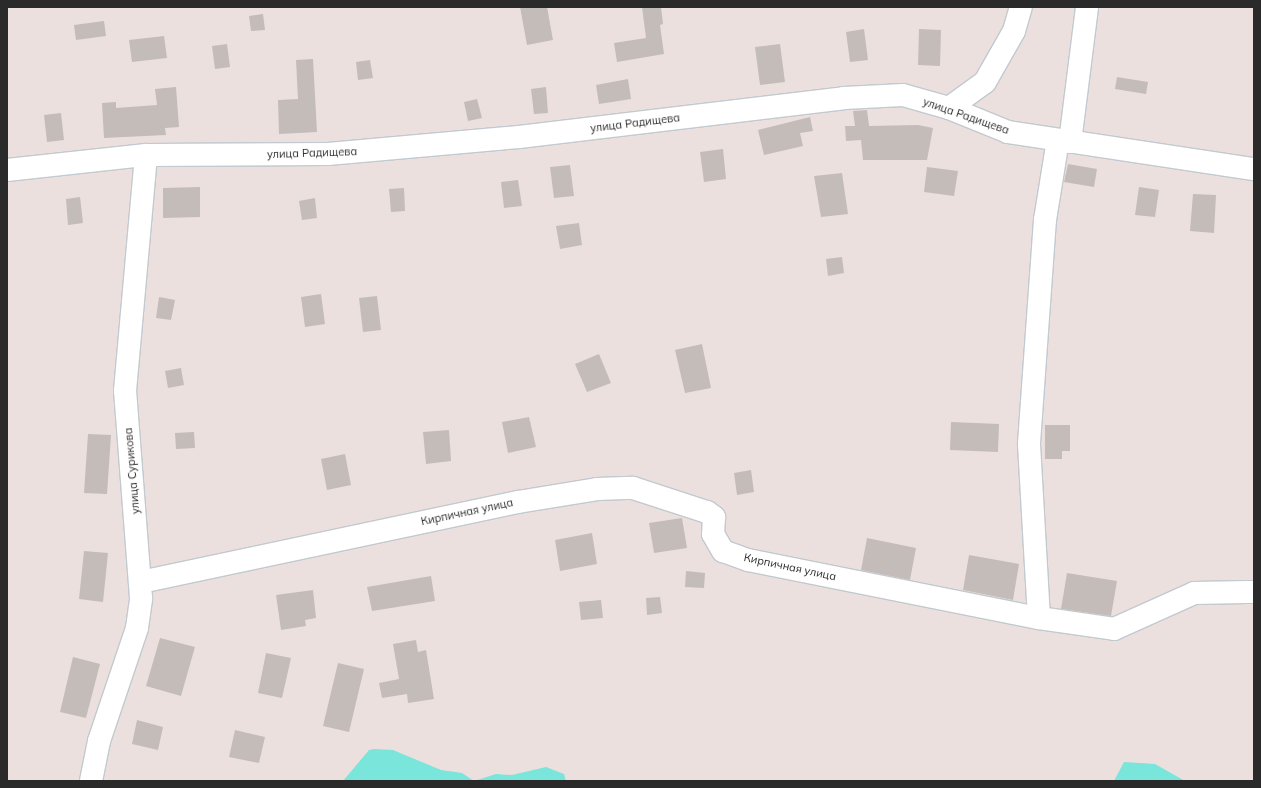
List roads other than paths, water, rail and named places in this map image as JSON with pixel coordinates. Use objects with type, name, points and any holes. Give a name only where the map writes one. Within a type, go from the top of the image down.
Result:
[{"type":"street","points":[[949,108],[985,82],[1014,31],[1021,7]]},
{"type":"street","points":[[1039,618],[1029,443],[1045,220],[1064,141],[1087,7]]},
{"type":"street","name":"улица Радищева","points":[[7,170],[146,155],[328,154],[519,137],[844,98],[903,95],[949,108],[1008,132],[1254,169]]},
{"type":"street","name":"улица Сурикова","points":[[91,781],[99,741],[136,628],[141,582],[125,391],[146,155]]},
{"type":"street","name":"Кирпичная улица","points":[[141,582],[518,502],[597,489],[632,488],[707,512],[714,517],[713,534],[723,551],[748,560],[1039,618],[1114,629],[1194,593],[1254,592]]},
{"type":"water","points":[[369,750],[393,750],[441,770],[462,773],[474,781],[343,781]]},
{"type":"water","points":[[1124,762],[1155,764],[1185,781],[1114,781]]},
{"type":"water","points":[[546,767],[564,774],[566,781],[474,781],[496,774],[512,775]]}]
